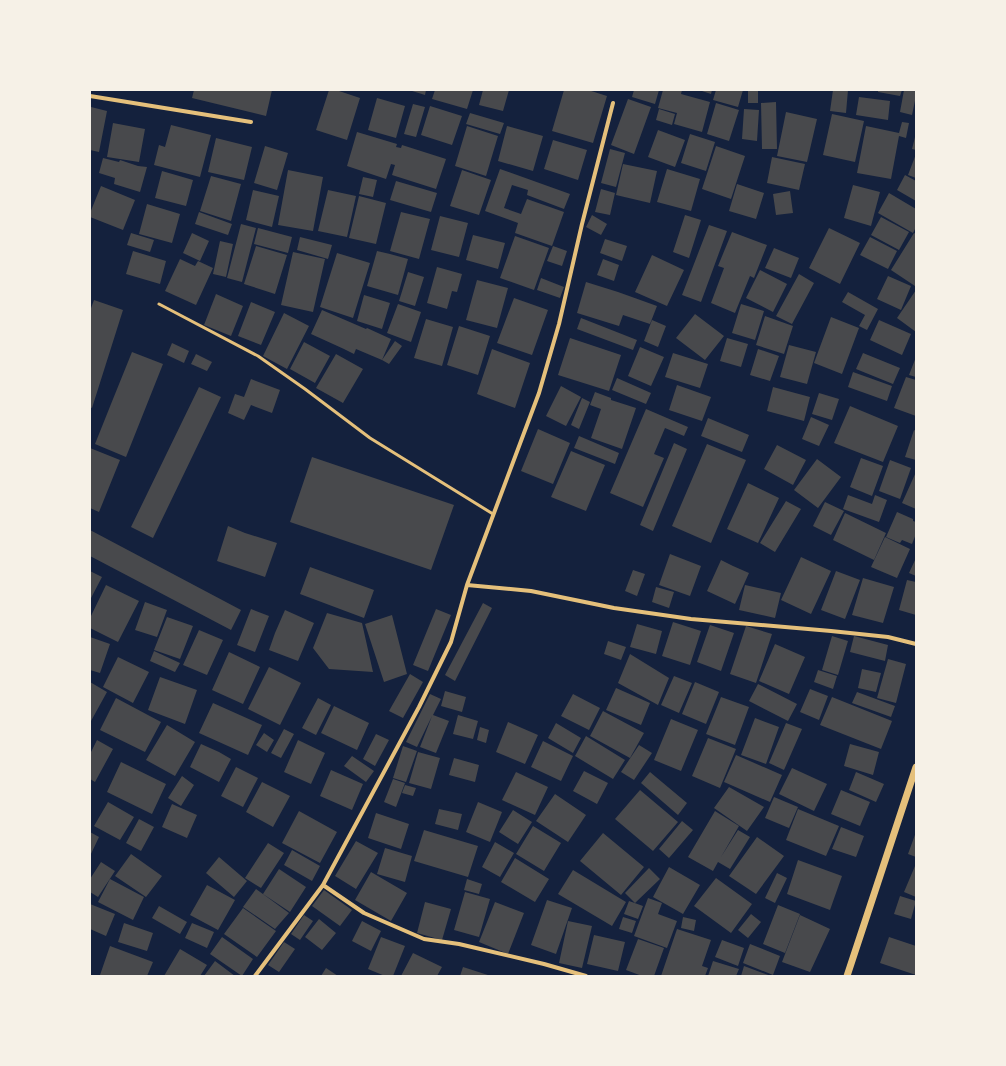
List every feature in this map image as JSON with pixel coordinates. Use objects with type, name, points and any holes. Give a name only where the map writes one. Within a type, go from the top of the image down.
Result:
[{"type":"street","points":[[90,96],[251,122]]},
{"type":"street","points":[[255,976],[323,885],[419,707],[451,642],[467,585],[539,393],[559,324],[582,224],[613,104]]},
{"type":"street","points":[[467,585],[531,591],[614,608],[691,619],[831,631],[888,638],[916,644]]},
{"type":"street","points":[[847,976],[916,767]]},
{"type":"street","points":[[323,885],[364,913],[424,939],[459,944],[544,964],[586,976]]},
{"type":"lane","points":[[159,304],[258,356],[370,438],[493,514]]},
{"type":"building","points":[[194,90],[272,90],[266,116],[192,98]]},
{"type":"building","points":[[329,90],[336,90],[360,98],[347,140],[316,130]]},
{"type":"building","points":[[409,90],[426,90],[425,95]]},
{"type":"building","points":[[435,90],[473,90],[467,109],[432,99]]},
{"type":"building","points":[[483,90],[509,90],[503,111],[479,105]]},
{"type":"building","points":[[564,90],[588,90],[607,96],[593,143],[552,131]]},
{"type":"building","points":[[634,90],[659,90],[655,104],[632,97]]},
{"type":"building","points":[[663,90],[682,90],[681,94],[710,102],[702,132],[674,124],[677,113],[658,108]]},
{"type":"building","points":[[699,90],[712,90],[711,94]]},
{"type":"building","points":[[716,90],[743,90],[738,107],[713,100]]},
{"type":"building","points":[[748,90],[758,90],[758,103],[748,103]]},
{"type":"building","points":[[833,90],[848,90],[846,113],[830,111]]},
{"type":"building","points":[[878,90],[902,90],[900,96],[878,92]]},
{"type":"building","points":[[904,90],[916,90],[912,115],[900,112]]},
{"type":"building","points":[[859,97],[890,101],[888,120],[856,115]]},
{"type":"building","points":[[377,98],[405,106],[396,138],[368,130]]},
{"type":"building","points":[[628,99],[651,107],[634,154],[611,145]]},
{"type":"building","points":[[776,102],[777,149],[762,149],[761,103]]},
{"type":"building","points":[[716,103],[739,110],[729,141],[707,134]]},
{"type":"building","points":[[413,104],[425,107],[416,137],[404,134]]},
{"type":"building","points":[[430,106],[462,116],[452,145],[421,135]]},
{"type":"building","points":[[91,107],[107,111],[99,152],[90,150]]},
{"type":"building","points":[[659,109],[675,114],[672,125],[656,120]]},
{"type":"building","points":[[744,109],[759,110],[757,141],[742,139]]},
{"type":"building","points":[[786,112],[817,119],[807,162],[777,156]]},
{"type":"building","points":[[470,113],[504,123],[500,134],[466,124]]},
{"type":"building","points":[[832,114],[864,121],[855,162],[823,155]]},
{"type":"building","points":[[902,122],[909,123],[906,138],[899,136],[891,179],[857,173],[866,126],[899,133]]},
{"type":"building","points":[[113,123],[145,129],[139,162],[107,157]]},
{"type":"building","points":[[171,125],[211,135],[200,177],[154,165],[159,145],[165,147]]},
{"type":"building","points":[[467,126],[498,136],[486,176],[455,166]]},
{"type":"building","points":[[507,126],[543,136],[533,171],[498,161]]},
{"type":"building","points":[[658,130],[685,140],[675,167],[648,157]]},
{"type":"building","points":[[357,132],[397,144],[396,147],[401,148],[402,145],[446,159],[436,189],[392,175],[395,165],[391,164],[386,179],[347,166]]},
{"type":"building","points":[[690,134],[715,142],[706,171],[681,163]]},
{"type":"building","points":[[916,137],[916,150],[912,149]]},
{"type":"building","points":[[216,138],[252,147],[244,180],[208,172]]},
{"type":"building","points":[[553,140],[587,150],[578,180],[544,169]]},
{"type":"building","points":[[265,146],[288,153],[277,190],[254,183]]},
{"type":"building","points":[[716,146],[745,156],[731,199],[702,189]]},
{"type":"building","points":[[610,149],[625,153],[616,187],[601,183]]},
{"type":"building","points":[[916,154],[916,178],[908,175]]},
{"type":"building","points":[[772,157],[805,164],[799,190],[767,183]]},
{"type":"building","points":[[103,158],[119,162],[120,160],[138,166],[147,167],[140,192],[114,184],[115,178],[99,173]]},
{"type":"building","points":[[623,164],[657,171],[650,203],[616,195]]},
{"type":"building","points":[[500,169],[570,194],[564,209],[527,195],[528,190],[512,185],[504,208],[521,214],[527,199],[564,212],[552,246],[515,233],[518,223],[485,211]]},
{"type":"building","points":[[667,169],[700,179],[691,211],[657,202]]},
{"type":"building","points":[[288,170],[323,177],[313,231],[278,225]]},
{"type":"building","points":[[462,170],[491,180],[479,215],[450,206]]},
{"type":"building","points":[[162,171],[193,180],[186,206],[155,198]]},
{"type":"building","points":[[905,175],[916,181],[916,201],[897,190]]},
{"type":"building","points":[[211,176],[241,184],[231,221],[200,211]]},
{"type":"building","points":[[363,177],[377,180],[373,197],[359,194]]},
{"type":"building","points":[[396,181],[437,193],[431,212],[390,200]]},
{"type":"building","points":[[737,184],[764,193],[756,219],[729,211]]},
{"type":"building","points":[[853,185],[880,192],[871,226],[844,218]]},
{"type":"building","points":[[101,186],[135,200],[123,230],[90,217],[90,213]]},
{"type":"building","points":[[601,189],[615,193],[610,215],[595,212]]},
{"type":"building","points":[[253,190],[279,196],[272,227],[246,220]]},
{"type":"building","points":[[328,190],[356,196],[347,237],[318,231]]},
{"type":"building","points":[[790,191],[793,213],[776,215],[773,194]]},
{"type":"building","points":[[889,193],[916,209],[916,227],[913,233],[878,213]]},
{"type":"building","points":[[359,196],[386,203],[376,244],[349,238]]},
{"type":"building","points":[[147,204],[180,214],[172,243],[139,234]]},
{"type":"building","points":[[199,212],[232,224],[228,235],[195,224]]},
{"type":"building","points":[[401,212],[430,219],[419,259],[390,251]]},
{"type":"building","points":[[592,215],[607,224],[601,235],[586,227]]},
{"type":"building","points":[[685,215],[701,220],[689,258],[673,252]]},
{"type":"building","points":[[440,216],[468,223],[459,257],[431,250]]},
{"type":"building","points":[[881,217],[909,232],[899,250],[871,235]]},
{"type":"building","points":[[241,224],[256,228],[242,282],[227,278]]},
{"type":"building","points":[[709,225],[727,231],[701,302],[682,295]]},
{"type":"building","points":[[258,228],[292,237],[288,253],[254,244]]},
{"type":"building","points":[[829,228],[860,243],[840,284],[809,268]]},
{"type":"building","points":[[732,232],[767,245],[754,278],[750,276],[735,313],[711,303],[724,268],[718,266]]},
{"type":"building","points":[[131,233],[154,240],[150,252],[127,245]]},
{"type":"building","points":[[192,233],[209,241],[200,261],[183,253]]},
{"type":"building","points":[[914,233],[916,234],[915,286],[891,270]]},
{"type":"building","points":[[473,235],[505,243],[498,269],[466,260]]},
{"type":"building","points":[[515,236],[549,248],[534,290],[500,278]]},
{"type":"building","points":[[300,237],[332,245],[328,259],[297,250]]},
{"type":"building","points":[[870,237],[897,251],[888,269],[860,255]]},
{"type":"building","points":[[605,239],[627,246],[622,261],[600,253]]},
{"type":"building","points":[[220,241],[233,244],[226,277],[213,274]]},
{"type":"building","points":[[256,246],[287,255],[275,294],[244,284]]},
{"type":"building","points":[[553,246],[567,251],[562,266],[547,261]]},
{"type":"building","points":[[774,248],[799,258],[791,278],[765,268]]},
{"type":"building","points":[[133,251],[166,261],[160,284],[126,274]]},
{"type":"building","points":[[377,251],[408,259],[398,295],[367,286]]},
{"type":"building","points":[[293,252],[325,259],[313,312],[281,305]]},
{"type":"building","points":[[337,253],[370,263],[353,318],[320,307]]},
{"type":"building","points":[[652,255],[684,270],[667,306],[635,292]]},
{"type":"building","points":[[180,259],[195,266],[198,261],[213,268],[196,305],[165,291]]},
{"type":"building","points":[[603,259],[619,265],[614,281],[597,275]]},
{"type":"building","points":[[437,267],[462,274],[457,292],[452,291],[447,309],[427,303]]},
{"type":"building","points":[[760,270],[787,284],[773,312],[746,298]]},
{"type":"building","points":[[408,272],[424,277],[415,306],[399,301]]},
{"type":"building","points":[[799,274],[814,283],[792,324],[776,316]]},
{"type":"building","points":[[888,276],[911,286],[901,310],[877,299]]},
{"type":"building","points":[[541,278],[564,287],[560,298],[537,290]]},
{"type":"building","points":[[477,280],[508,288],[497,328],[466,320]]},
{"type":"building","points":[[586,282],[657,306],[650,324],[623,315],[619,326],[577,313]]},
{"type":"building","points":[[916,290],[916,332],[897,318]]},
{"type":"building","points":[[848,292],[878,309],[867,330],[859,326],[865,315],[842,302]]},
{"type":"building","points":[[216,294],[243,306],[231,336],[204,325]]},
{"type":"building","points":[[364,295],[390,303],[382,329],[357,321]]},
{"type":"building","points":[[514,298],[548,310],[532,355],[497,343]]},
{"type":"building","points":[[94,300],[123,310],[92,408],[90,407],[90,311]]},
{"type":"building","points":[[251,302],[275,312],[261,345],[238,336]]},
{"type":"building","points":[[398,304],[421,312],[411,342],[387,333]]},
{"type":"building","points":[[741,304],[764,311],[755,340],[732,333]]},
{"type":"building","points":[[322,310],[391,339],[382,360],[356,349],[354,354],[311,334]]},
{"type":"building","points":[[284,313],[309,326],[287,369],[263,356]]},
{"type":"building","points":[[695,314],[724,336],[705,360],[676,338]]},
{"type":"building","points":[[765,316],[793,326],[784,354],[756,345]]},
{"type":"building","points":[[831,317],[859,328],[842,374],[814,363]]},
{"type":"building","points":[[581,318],[637,340],[633,350],[577,329]]},
{"type":"building","points":[[426,319],[453,327],[442,366],[414,358]]},
{"type":"building","points":[[652,320],[666,326],[658,347],[644,341]]},
{"type":"building","points":[[879,320],[911,334],[902,355],[870,340]]},
{"type":"building","points":[[459,326],[490,336],[478,375],[447,365]]},
{"type":"building","points":[[570,338],[621,355],[609,391],[558,375]]},
{"type":"building","points":[[727,338],[748,344],[741,367],[720,361]]},
{"type":"building","points":[[395,341],[402,346],[389,364],[382,360]]},
{"type":"building","points":[[304,342],[330,356],[315,383],[290,369]]},
{"type":"building","points":[[172,343],[189,351],[184,363],[167,355]]},
{"type":"building","points":[[789,345],[816,352],[807,384],[780,377]]},
{"type":"building","points":[[640,347],[664,357],[651,386],[628,376]]},
{"type":"building","points":[[492,349],[530,363],[515,408],[477,394]]},
{"type":"building","points":[[758,349],[779,356],[770,381],[750,375]]},
{"type":"building","points":[[132,352],[163,364],[126,457],[95,444]]},
{"type":"building","points":[[673,353],[708,364],[700,388],[665,377]]},
{"type":"building","points":[[863,353],[900,368],[893,384],[856,369]]},
{"type":"building","points":[[196,354],[212,362],[207,371],[191,364]]},
{"type":"building","points":[[336,354],[363,369],[343,403],[316,388]]},
{"type":"building","points":[[916,357],[916,377],[909,375]]},
{"type":"building","points":[[853,372],[892,386],[887,401],[848,387]]},
{"type":"building","points":[[906,377],[916,380],[916,416],[894,408]]},
{"type":"building","points":[[617,378],[651,393],[646,404],[612,390]]},
{"type":"building","points":[[251,379],[280,390],[272,413],[251,405],[244,420],[228,413],[235,394],[244,397]]},
{"type":"building","points":[[677,385],[711,397],[702,421],[669,410]]},
{"type":"building","points":[[561,386],[581,397],[566,426],[546,416]]},
{"type":"building","points":[[199,387],[221,397],[153,538],[131,527]]},
{"type":"building","points":[[773,387],[810,397],[804,421],[767,411]]},
{"type":"building","points":[[595,392],[611,398],[611,400],[636,408],[622,449],[591,438],[601,409],[590,405]]},
{"type":"building","points":[[819,393],[839,399],[832,420],[812,414]]},
{"type":"building","points":[[582,398],[590,402],[579,429],[571,425]]},
{"type":"building","points":[[850,406],[898,426],[883,462],[834,443]]},
{"type":"building","points":[[646,409],[688,427],[684,436],[665,428],[654,454],[664,458],[643,507],[610,493]]},
{"type":"building","points":[[811,417],[829,425],[819,446],[802,439]]},
{"type":"building","points":[[708,418],[749,435],[742,452],[701,436]]},
{"type":"building","points":[[538,429],[570,443],[553,484],[521,471]]},
{"type":"building","points":[[914,430],[916,431],[916,460],[905,457]]},
{"type":"building","points":[[579,436],[619,453],[615,464],[574,448]]},
{"type":"building","points":[[674,443],[687,449],[653,531],[640,525]]},
{"type":"building","points":[[707,444],[746,460],[711,543],[672,526]]},
{"type":"building","points":[[777,445],[806,460],[793,485],[764,469]]},
{"type":"building","points":[[90,448],[120,460],[99,512],[90,508]]},
{"type":"building","points":[[571,451],[605,465],[586,511],[551,497]]},
{"type":"building","points":[[312,457],[454,505],[431,570],[290,522]]},
{"type":"building","points":[[861,458],[883,466],[872,496],[850,487]]},
{"type":"building","points":[[817,459],[841,477],[818,508],[794,490]]},
{"type":"building","points":[[890,460],[911,468],[900,499],[879,491]]},
{"type":"building","points":[[916,472],[916,509],[902,503]]},
{"type":"building","points":[[748,483],[779,498],[758,543],[727,529]]},
{"type":"building","points":[[848,495],[872,504],[875,495],[887,500],[879,522],[843,509]]},
{"type":"building","points":[[786,501],[801,509],[775,552],[760,543]]},
{"type":"building","points":[[825,502],[844,511],[831,535],[813,526]]},
{"type":"building","points":[[897,512],[913,519],[913,521],[916,522],[916,534],[912,544],[902,540],[900,543],[886,537]]},
{"type":"building","points":[[845,513],[886,533],[874,560],[833,540]]},
{"type":"building","points":[[228,526],[277,543],[265,577],[217,561]]},
{"type":"building","points":[[90,530],[241,610],[231,630],[90,556]]},
{"type":"building","points":[[885,537],[910,549],[897,578],[871,567]]},
{"type":"building","points":[[670,554],[701,566],[690,596],[659,585]]},
{"type":"building","points":[[801,557],[831,571],[811,614],[781,600]]},
{"type":"building","points":[[916,558],[916,576],[909,573]]},
{"type":"building","points":[[721,560],[749,573],[735,604],[707,591]]},
{"type":"building","points":[[310,567],[374,590],[364,618],[300,594]]},
{"type":"building","points":[[633,570],[645,574],[637,596],[625,591]]},
{"type":"building","points":[[90,571],[102,577],[90,600]]},
{"type":"building","points":[[836,571],[860,580],[845,619],[821,610]]},
{"type":"building","points":[[863,578],[894,587],[883,623],[852,615]]},
{"type":"building","points":[[907,580],[916,582],[916,615],[899,610]]},
{"type":"building","points":[[106,585],[139,601],[118,642],[90,628],[90,618]]},
{"type":"building","points":[[745,585],[781,593],[775,618],[739,610]]},
{"type":"building","points":[[656,587],[674,592],[669,608],[652,602]]},
{"type":"building","points":[[145,602],[167,610],[157,637],[135,630]]},
{"type":"building","points":[[483,603],[492,608],[455,681],[445,675]]},
{"type":"building","points":[[251,609],[269,616],[255,652],[237,645]]},
{"type":"building","points":[[436,609],[451,615],[428,671],[413,665]]},
{"type":"building","points":[[285,610],[314,623],[298,661],[269,650]]},
{"type":"building","points":[[327,613],[362,623],[373,672],[329,669],[313,648]]},
{"type":"building","points":[[392,615],[407,674],[384,682],[365,624]]},
{"type":"building","points":[[167,617],[193,626],[180,659],[154,650]]},
{"type":"building","points":[[673,622],[701,631],[690,665],[662,656]]},
{"type":"building","points":[[637,624],[662,631],[656,654],[630,647]]},
{"type":"building","points":[[710,625],[734,633],[721,671],[697,662]]},
{"type":"building","points":[[746,626],[772,634],[756,683],[730,674]]},
{"type":"building","points":[[199,630],[223,640],[207,675],[183,665]]},
{"type":"building","points":[[832,636],[848,641],[838,675],[822,670]]},
{"type":"building","points":[[854,636],[888,645],[885,661],[850,652]]},
{"type":"building","points":[[90,637],[110,644],[100,673],[90,670]]},
{"type":"building","points":[[608,641],[626,647],[621,660],[604,654]]},
{"type":"building","points":[[775,644],[805,657],[789,694],[759,681]]},
{"type":"building","points":[[154,651],[180,663],[175,672],[150,661]]},
{"type":"building","points":[[229,652],[260,667],[243,704],[212,690]]},
{"type":"building","points":[[630,654],[669,678],[658,705],[618,683]]},
{"type":"building","points":[[118,657],[149,672],[133,703],[103,687]]},
{"type":"building","points":[[888,659],[906,664],[896,703],[877,698]]},
{"type":"building","points":[[269,667],[301,683],[280,725],[248,709]]},
{"type":"building","points":[[862,669],[881,673],[876,692],[858,688]]},
{"type":"building","points":[[818,670],[837,676],[833,689],[814,682]]},
{"type":"building","points":[[410,674],[423,682],[403,718],[389,711]]},
{"type":"building","points":[[674,676],[692,683],[679,713],[661,705]]},
{"type":"building","points":[[160,677],[197,690],[185,724],[148,710]]},
{"type":"building","points":[[90,682],[107,692],[91,721],[90,721]]},
{"type":"building","points":[[695,682],[719,692],[706,724],[682,714]]},
{"type":"building","points":[[758,684],[797,704],[788,721],[749,701]]},
{"type":"building","points":[[616,688],[650,703],[641,725],[606,710]]},
{"type":"building","points":[[810,689],[828,696],[819,720],[800,712]]},
{"type":"building","points":[[445,691],[466,697],[462,712],[441,706]]},
{"type":"building","points":[[857,692],[895,706],[891,717],[852,703]]},
{"type":"building","points":[[430,694],[441,699],[433,715],[449,721],[436,753],[420,747],[432,716],[417,747],[406,742]]},
{"type":"building","points":[[573,694],[600,708],[589,730],[561,716]]},
{"type":"building","points":[[721,697],[749,707],[735,745],[706,734]]},
{"type":"building","points":[[832,697],[892,721],[881,749],[820,725]]},
{"type":"building","points":[[116,698],[161,722],[145,752],[100,730]]},
{"type":"building","points":[[318,698],[331,705],[316,735],[302,728]]},
{"type":"building","points":[[213,703],[262,725],[248,755],[199,733]]},
{"type":"building","points":[[334,706],[369,723],[357,750],[321,733]]},
{"type":"building","points":[[603,711],[644,733],[630,758],[590,736]]},
{"type":"building","points":[[458,715],[478,721],[473,739],[453,734]]},
{"type":"building","points":[[755,718],[779,727],[766,764],[741,755]]},
{"type":"building","points":[[671,719],[698,730],[681,771],[654,760]]},
{"type":"building","points":[[508,722],[538,735],[525,764],[496,752]]},
{"type":"building","points":[[556,723],[581,738],[573,753],[548,738]]},
{"type":"building","points":[[786,723],[802,729],[784,770],[769,763]]},
{"type":"building","points":[[167,725],[195,742],[175,776],[146,760]]},
{"type":"building","points":[[480,727],[489,730],[486,743],[477,740]]},
{"type":"building","points":[[284,729],[294,734],[281,758],[271,753]]},
{"type":"building","points":[[264,733],[274,740],[267,752],[256,745]]},
{"type":"building","points":[[376,734],[389,740],[375,766],[363,759]]},
{"type":"building","points":[[586,736],[625,760],[613,779],[575,756]]},
{"type":"building","points":[[708,738],[736,749],[720,788],[692,776]]},
{"type":"building","points":[[97,740],[113,749],[95,782],[90,779],[90,754]]},
{"type":"building","points":[[298,740],[325,753],[311,784],[284,772]]},
{"type":"building","points":[[543,741],[573,756],[561,781],[531,767]]},
{"type":"building","points":[[201,744],[231,759],[219,782],[190,767]]},
{"type":"building","points":[[850,744],[879,752],[873,775],[844,766]]},
{"type":"building","points":[[639,745],[652,753],[634,780],[621,772]]},
{"type":"building","points":[[403,746],[417,751],[406,782],[393,778]]},
{"type":"building","points":[[418,752],[440,758],[431,789],[409,783]]},
{"type":"building","points":[[736,755],[782,775],[770,802],[724,782]]},
{"type":"building","points":[[352,756],[374,771],[366,782],[344,766]]},
{"type":"building","points":[[454,758],[479,765],[475,782],[449,775]]},
{"type":"building","points":[[121,762],[166,784],[152,814],[107,792]]},
{"type":"building","points":[[236,767],[258,778],[243,807],[221,796]]},
{"type":"building","points":[[792,768],[827,784],[814,811],[779,794]]},
{"type":"building","points":[[331,770],[363,784],[352,810],[320,796]]},
{"type":"building","points":[[584,771],[608,783],[597,804],[573,791]]},
{"type":"building","points":[[516,772],[548,787],[535,815],[502,800]]},
{"type":"building","points":[[650,772],[687,803],[678,815],[641,783]]},
{"type":"building","points":[[856,772],[884,784],[876,802],[849,790]]},
{"type":"building","points":[[182,776],[194,785],[181,806],[168,798]]},
{"type":"building","points":[[393,779],[405,783],[396,807],[384,802]]},
{"type":"building","points":[[262,782],[290,796],[273,827],[246,812]]},
{"type":"building","points":[[405,785],[416,788],[413,796],[402,793]]},
{"type":"building","points":[[729,787],[764,807],[747,831],[714,808]]},
{"type":"building","points":[[640,790],[678,822],[653,851],[615,819]]},
{"type":"building","points":[[841,790],[870,802],[860,826],[831,814]]},
{"type":"building","points":[[555,794],[586,815],[568,842],[536,821]]},
{"type":"building","points":[[774,797],[798,807],[789,828],[765,818]]},
{"type":"building","points":[[108,802],[134,817],[120,840],[94,826]]},
{"type":"building","points":[[478,802],[502,812],[490,842],[466,832]]},
{"type":"building","points":[[172,804],[197,815],[187,838],[162,827]]},
{"type":"building","points":[[439,809],[462,814],[458,830],[435,824]]},
{"type":"building","points":[[798,809],[839,826],[826,856],[786,840]]},
{"type":"building","points":[[513,810],[532,822],[518,844],[499,832]]},
{"type":"building","points":[[299,811],[337,832],[320,863],[282,843]]},
{"type":"building","points":[[715,811],[739,826],[721,857],[738,830],[750,837],[730,869],[718,862],[713,871],[688,857]]},
{"type":"building","points":[[376,813],[409,824],[401,849],[368,838]]},
{"type":"building","points":[[139,819],[154,827],[141,851],[126,843]]},
{"type":"building","points":[[682,821],[693,830],[669,858],[659,849]]},
{"type":"building","points":[[533,826],[561,843],[544,871],[516,854]]},
{"type":"building","points":[[841,827],[864,836],[856,857],[832,849]]},
{"type":"building","points":[[424,830],[478,846],[468,877],[414,861]]},
{"type":"building","points":[[90,832],[99,837],[90,856]]},
{"type":"building","points":[[916,832],[916,857],[908,854]]},
{"type":"building","points":[[603,833],[644,867],[621,895],[580,861]]},
{"type":"building","points":[[757,837],[784,856],[756,894],[729,876]]},
{"type":"building","points":[[356,841],[378,853],[356,889],[335,876]]},
{"type":"building","points":[[495,842],[514,853],[500,877],[482,867]]},
{"type":"building","points":[[268,843],[284,853],[261,888],[245,878]]},
{"type":"building","points":[[385,848],[412,856],[405,882],[377,874]]},
{"type":"building","points":[[292,850],[320,866],[312,881],[284,865]]},
{"type":"building","points":[[131,854],[162,876],[146,897],[115,876]]},
{"type":"building","points":[[219,857],[247,881],[234,897],[206,873]]},
{"type":"building","points":[[515,858],[549,879],[535,902],[501,882]]},
{"type":"building","points":[[798,860],[842,876],[830,910],[787,894]]},
{"type":"building","points":[[101,862],[115,871],[98,897],[90,892],[90,879]]},
{"type":"building","points":[[916,866],[916,897],[904,892]]},
{"type":"building","points":[[669,867],[700,885],[683,914],[653,897]]},
{"type":"building","points":[[649,868],[660,879],[635,903],[625,893]]},
{"type":"building","points":[[279,869],[306,887],[290,912],[263,894]]},
{"type":"building","points":[[573,870],[626,902],[612,926],[558,894]]},
{"type":"building","points":[[371,872],[407,893],[391,921],[355,900]]},
{"type":"building","points":[[777,873],[787,878],[775,903],[765,898]]},
{"type":"building","points":[[716,878],[752,904],[731,933],[694,906]]},
{"type":"building","points":[[110,879],[144,897],[133,920],[98,902]]},
{"type":"building","points":[[467,879],[482,884],[479,894],[464,890]]},
{"type":"building","points":[[207,885],[235,900],[218,930],[190,915]]},
{"type":"building","points":[[256,889],[289,913],[275,929],[243,907]]},
{"type":"building","points":[[324,890],[352,910],[340,926],[312,906]]},
{"type":"building","points":[[465,892],[490,899],[479,937],[454,930]]},
{"type":"building","points":[[900,896],[916,901],[911,919],[894,914]]},
{"type":"building","points":[[648,898],[662,903],[658,914],[677,921],[667,948],[634,936]]},
{"type":"building","points":[[547,900],[572,908],[556,954],[531,945]]},
{"type":"building","points":[[629,901],[643,906],[638,919],[624,914]]},
{"type":"building","points":[[425,902],[451,909],[442,940],[417,933]]},
{"type":"building","points":[[495,902],[524,913],[508,954],[479,942]]},
{"type":"building","points":[[90,904],[115,914],[106,936],[90,929]]},
{"type":"building","points":[[778,905],[800,914],[785,953],[763,944]]},
{"type":"building","points":[[159,906],[187,922],[180,934],[152,918]]},
{"type":"building","points":[[243,908],[276,931],[257,957],[224,934]]},
{"type":"building","points":[[751,914],[761,922],[748,938],[738,930]]},
{"type":"building","points":[[304,915],[313,921],[300,940],[291,934]]},
{"type":"building","points":[[800,915],[830,929],[810,972],[782,962]]},
{"type":"building","points":[[623,917],[636,921],[632,933],[619,929]]},
{"type":"building","points":[[683,917],[696,920],[694,931],[681,928]]},
{"type":"building","points":[[319,919],[336,933],[322,950],[305,937]]},
{"type":"building","points":[[362,921],[381,931],[371,951],[352,941]]},
{"type":"building","points":[[568,921],[592,926],[582,968],[559,963]]},
{"type":"building","points":[[124,923],[153,933],[147,951],[118,942]]},
{"type":"building","points":[[192,923],[214,932],[207,948],[185,938]]},
{"type":"building","points":[[677,929],[711,940],[702,966],[708,968],[705,976],[661,976]]},
{"type":"building","points":[[594,935],[625,942],[618,971],[587,964]]},
{"type":"building","points":[[222,937],[253,959],[242,976],[210,954]]},
{"type":"building","points":[[381,937],[405,946],[393,976],[385,976],[368,969]]},
{"type":"building","points":[[889,937],[916,946],[916,975],[880,963]]},
{"type":"building","points":[[638,939],[664,948],[654,976],[642,976],[626,970]]},
{"type":"building","points":[[722,940],[744,948],[738,966],[715,957]]},
{"type":"building","points":[[284,942],[295,949],[279,972],[268,965]]},
{"type":"building","points":[[750,944],[780,956],[773,975],[743,963]]},
{"type":"building","points":[[110,946],[153,962],[147,976],[100,975]]},
{"type":"building","points":[[180,949],[207,965],[200,976],[164,976]]},
{"type":"building","points":[[413,953],[442,967],[437,976],[401,976]]},
{"type":"building","points":[[215,961],[235,976],[204,976]]},
{"type":"building","points":[[713,961],[739,969],[736,976],[708,976]]},
{"type":"building","points":[[744,966],[771,976],[741,976]]},
{"type":"building","points":[[463,967],[491,976],[460,976]]},
{"type":"building","points":[[326,968],[338,976],[321,976]]}]
